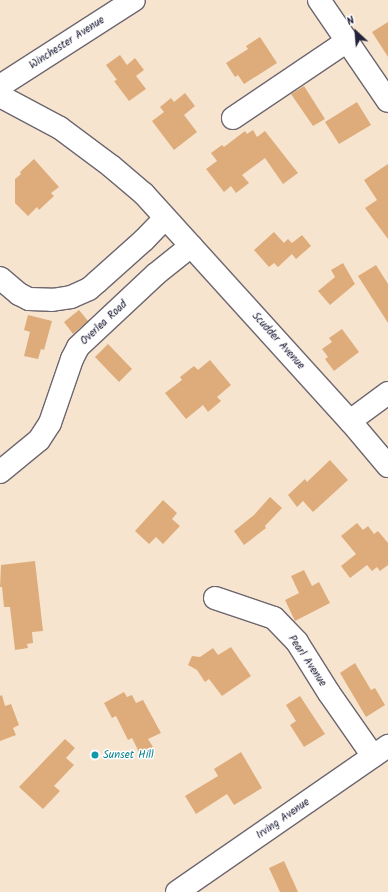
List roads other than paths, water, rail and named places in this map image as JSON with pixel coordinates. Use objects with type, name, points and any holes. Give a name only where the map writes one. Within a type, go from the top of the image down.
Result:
[{"type":"street","name":"Winchester Avenue","points":[[0,86],[134,0]]},
{"type":"street","points":[[319,0],[388,101]]},
{"type":"street","points":[[233,118],[346,41]]},
{"type":"street","name":"Scudder Avenue","points":[[0,96],[48,120],[112,166],[144,194],[350,421],[388,466]]},
{"type":"street","points":[[0,278],[19,294],[29,299],[52,300],[71,297],[89,289],[144,240],[165,218]]},
{"type":"street","name":"Overlea Road","points":[[0,472],[39,440],[53,416],[72,359],[78,347],[156,274],[191,246]]},
{"type":"street","points":[[350,421],[388,392]]},
{"type":"street","name":"Pearl Avenue","points":[[215,598],[274,618],[297,642],[329,693],[381,751]]},
{"type":"street","name":"Irving Avenue","points":[[177,892],[207,883],[381,751]]},
{"type":"place","name":"Sunset Hill","points":[[95,755]]}]
